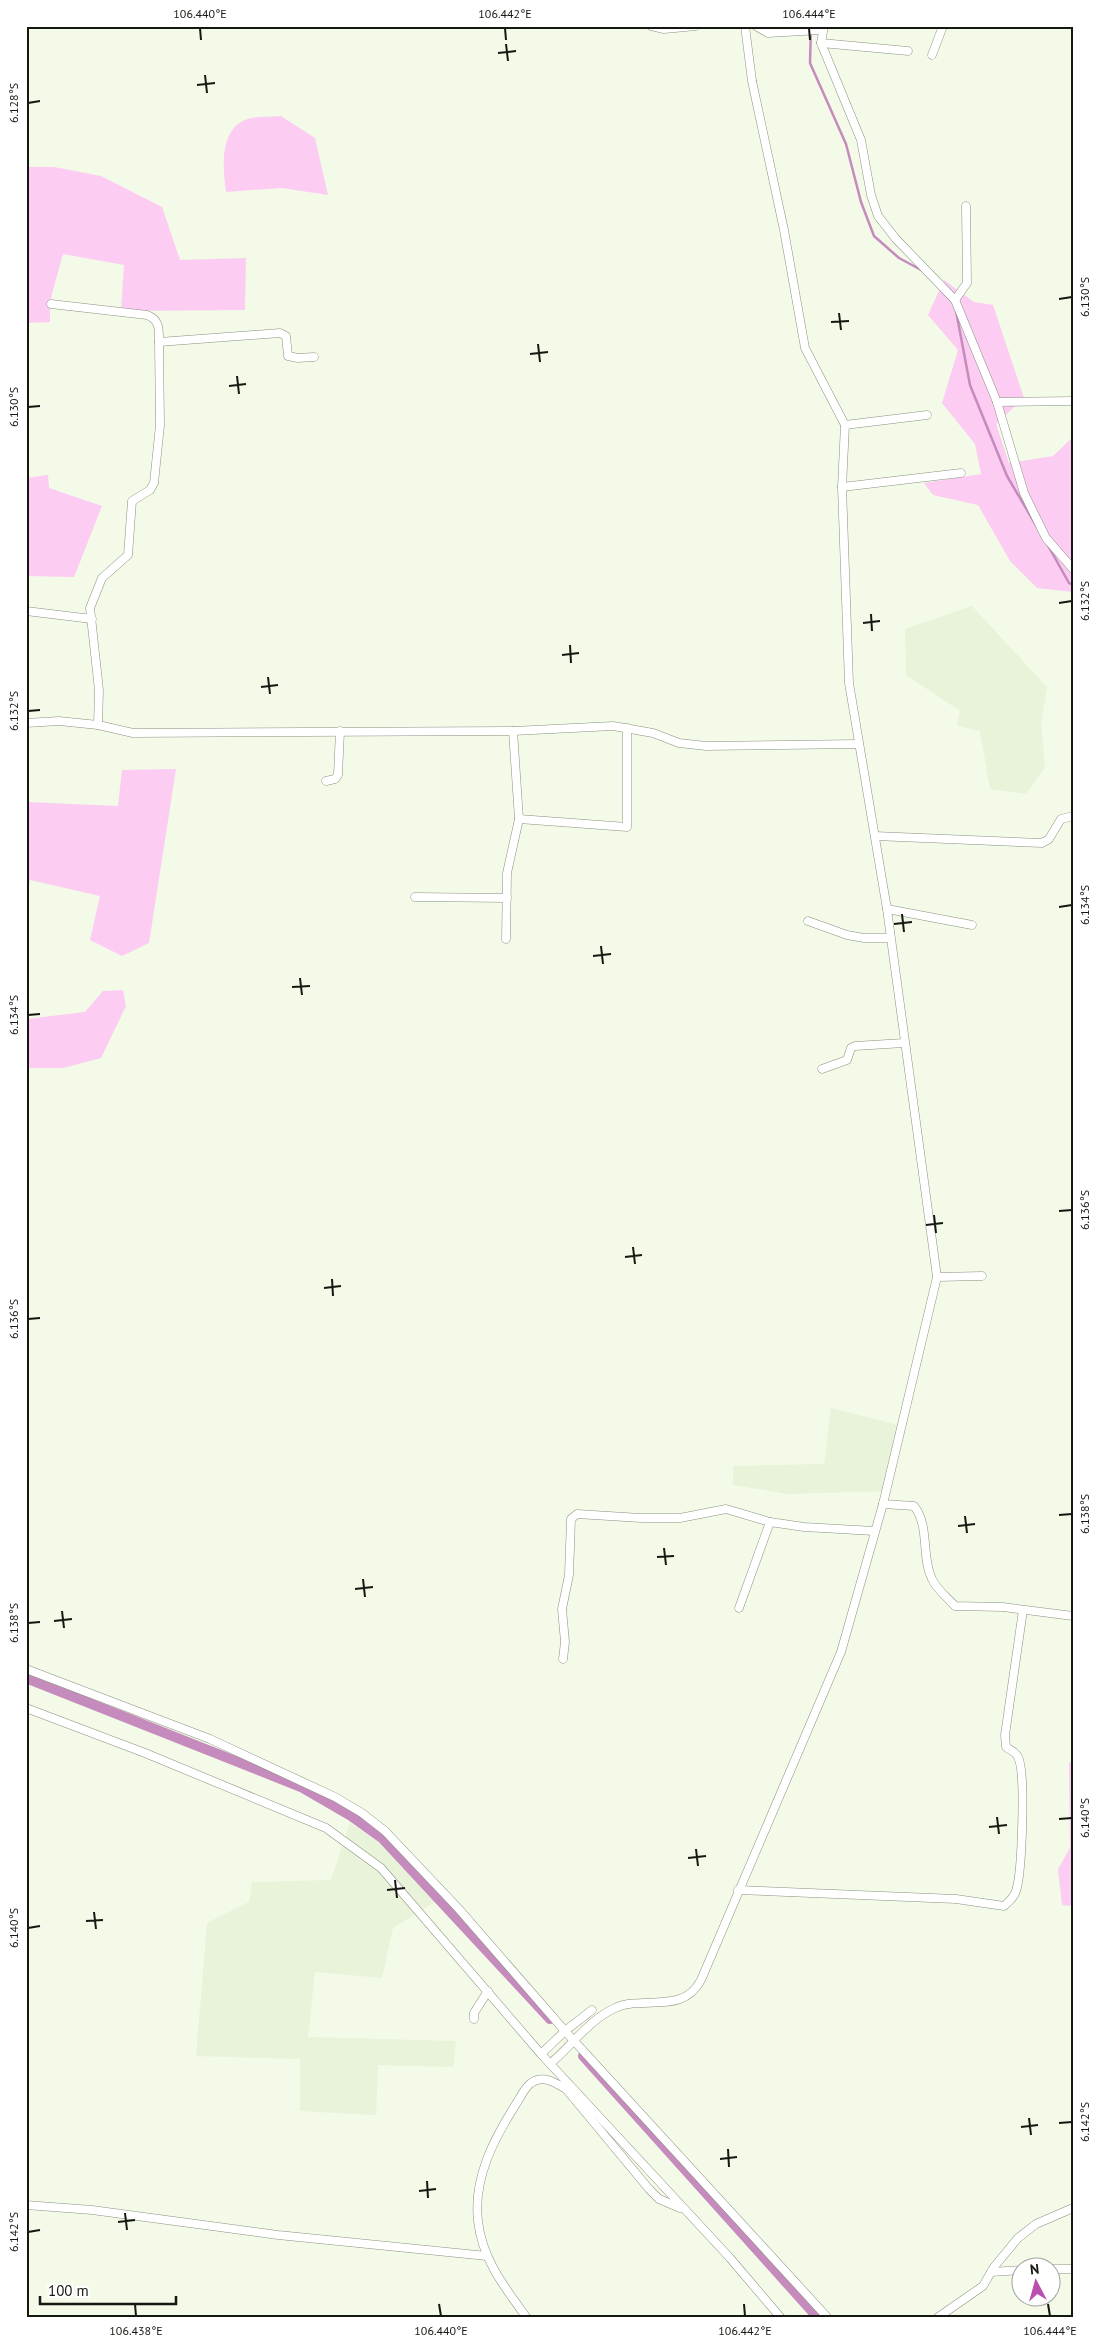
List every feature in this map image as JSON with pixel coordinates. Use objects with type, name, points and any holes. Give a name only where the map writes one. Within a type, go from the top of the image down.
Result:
[{"type":"street","points":[[651,26],[664,29],[696,26]]},
{"type":"street","points":[[551,2063],[573,2040],[604,2014],[616,2007],[670,2002],[696,1990],[842,1652],[883,1504],[937,1277],[890,938],[888,909],[858,744],[848,668],[842,487],[846,425],[805,348],[784,230],[752,81],[745,26]]},
{"type":"street","points":[[756,26],[768,33],[823,28],[821,43],[861,140],[871,195],[878,216],[896,239],[954,300],[997,402],[1024,493],[1046,538],[1073,569]]},
{"type":"street","points":[[932,55],[943,26]]},
{"type":"street","points":[[821,43],[908,51]]},
{"type":"street","points":[[954,300],[967,282],[966,206]]},
{"type":"street","points":[[51,304],[147,315],[155,318],[158,324],[160,425],[154,483],[150,490],[132,501],[128,555],[102,578],[90,608],[99,690],[98,725]]},
{"type":"street","points":[[159,342],[280,333],[286,336],[288,356],[298,358],[314,357]]},
{"type":"street","points":[[997,402],[1073,401]]},
{"type":"street","points":[[846,425],[928,414]]},
{"type":"street","points":[[842,487],[961,473]]},
{"type":"street","points":[[26,611],[92,620]]},
{"type":"street","points":[[26,723],[59,721],[98,725],[133,733],[513,731],[613,726],[653,733],[679,743],[706,746],[858,744]]},
{"type":"street","points":[[519,819],[627,827],[627,728]]},
{"type":"street","points":[[326,781],[335,779],[338,775],[340,731]]},
{"type":"street","points":[[506,939],[507,873],[519,819],[513,731]]},
{"type":"street","points":[[875,836],[1042,843],[1049,839],[1060,819],[1073,816]]},
{"type":"street","points":[[415,897],[507,898]]},
{"type":"street","points":[[888,909],[972,925]]},
{"type":"street","points":[[808,922],[847,935],[864,938],[890,938]]},
{"type":"street","points":[[822,1069],[847,1060],[851,1048],[855,1046],[904,1043]]},
{"type":"street","points":[[937,1277],[982,1276]]},
{"type":"street","points":[[883,1504],[902,1504],[914,1506],[917,1509],[922,1525],[931,1577],[938,1590],[954,1606],[1023,1610],[1073,1616]]},
{"type":"street","points":[[563,1659],[565,1642],[562,1609],[568,1580],[571,1519],[574,1516],[592,1514],[641,1518],[680,1518],[726,1510],[770,1522],[804,1527],[874,1531]]},
{"type":"street","points":[[739,1608],[770,1522]]},
{"type":"street","points":[[738,1890],[956,1899],[1004,1906],[1008,1903],[1016,1891],[1020,1862],[1022,1788],[1020,1761],[1015,1753],[1006,1747],[1004,1739],[1023,1610]]},
{"type":"street","points":[[26,1669],[210,1740],[335,1796],[362,1813],[385,1831],[426,1872],[564,2032],[828,2318]]},
{"type":"street","points":[[26,1708],[145,1753],[326,1828],[381,1868],[488,1991],[544,2051],[551,2063],[682,2208],[730,2258],[781,2318]]},
{"type":"street","points":[[474,2019],[474,2013],[488,1991]]},
{"type":"street","points":[[544,2051],[592,2010]]},
{"type":"street","points":[[527,2318],[502,2284],[487,2256],[478,2218],[478,2193],[483,2169],[501,2130],[532,2082],[540,2080],[554,2081],[566,2089],[634,2172],[660,2199],[682,2208]]},
{"type":"street","points":[[634,2172],[643,2165]]},
{"type":"street","points":[[26,2204],[92,2210],[278,2235],[487,2256]]},
{"type":"street","points":[[938,2318],[983,2286],[1024,2233],[1036,2224],[1073,2208]]},
{"type":"street","points":[[992,2272],[1012,2271]]},
{"type":"shaded area","points":[[281,116],[315,138],[328,195],[282,188],[226,192],[224,153],[226,143],[235,127],[247,119]]},
{"type":"shaded area","points":[[26,167],[54,167],[101,176],[162,207],[180,260],[246,258],[245,310],[121,311],[124,265],[63,254],[50,301],[50,322],[26,323]]},
{"type":"shaded area","points":[[944,280],[974,302],[993,305],[1024,398],[996,424],[1009,463],[1053,456],[1073,437],[1073,592],[1037,588],[1010,561],[978,505],[933,495],[924,483],[981,474],[975,444],[942,403],[958,350],[928,315]]},
{"type":"shaded area","points":[[48,475],[49,488],[102,506],[74,577],[26,576],[26,478]]},
{"type":"shaded area","points":[[972,606],[1047,687],[1041,723],[1045,768],[1026,794],[990,789],[980,731],[957,726],[960,711],[906,675],[905,629]]},
{"type":"shaded area","points":[[176,769],[149,943],[122,956],[90,940],[100,896],[30,880],[26,901],[26,802],[118,806],[122,770]]},
{"type":"shaded area","points":[[123,990],[126,1006],[101,1058],[63,1068],[26,1068],[26,1019],[85,1012],[103,991]]},
{"type":"shaded area","points":[[831,1408],[906,1427],[890,1491],[788,1494],[733,1485],[733,1466],[824,1464]]},
{"type":"shaded area","points":[[1069,1762],[1073,1765],[1073,1906],[1062,1905],[1058,1869],[1070,1848]]},
{"type":"shaded area","points":[[350,1823],[404,1860],[440,1899],[393,1928],[382,1978],[315,1972],[308,2037],[456,2041],[453,2067],[378,2065],[376,2115],[300,2111],[300,2059],[196,2056],[207,1923],[249,1902],[252,1882],[331,1880]]},
{"type":"waterway","points":[[811,26],[810,63],[846,144],[861,202],[874,236],[899,258],[923,271]]},
{"type":"waterway","points":[[956,311],[970,385],[1007,476],[1037,527]]},
{"type":"waterway","points":[[1046,542],[1069,583],[1073,585]]},
{"type":"waterway","points":[[26,1678],[301,1787],[351,1816],[383,1839],[550,2019]]},
{"type":"waterway","points":[[583,2056],[818,2318]]}]
